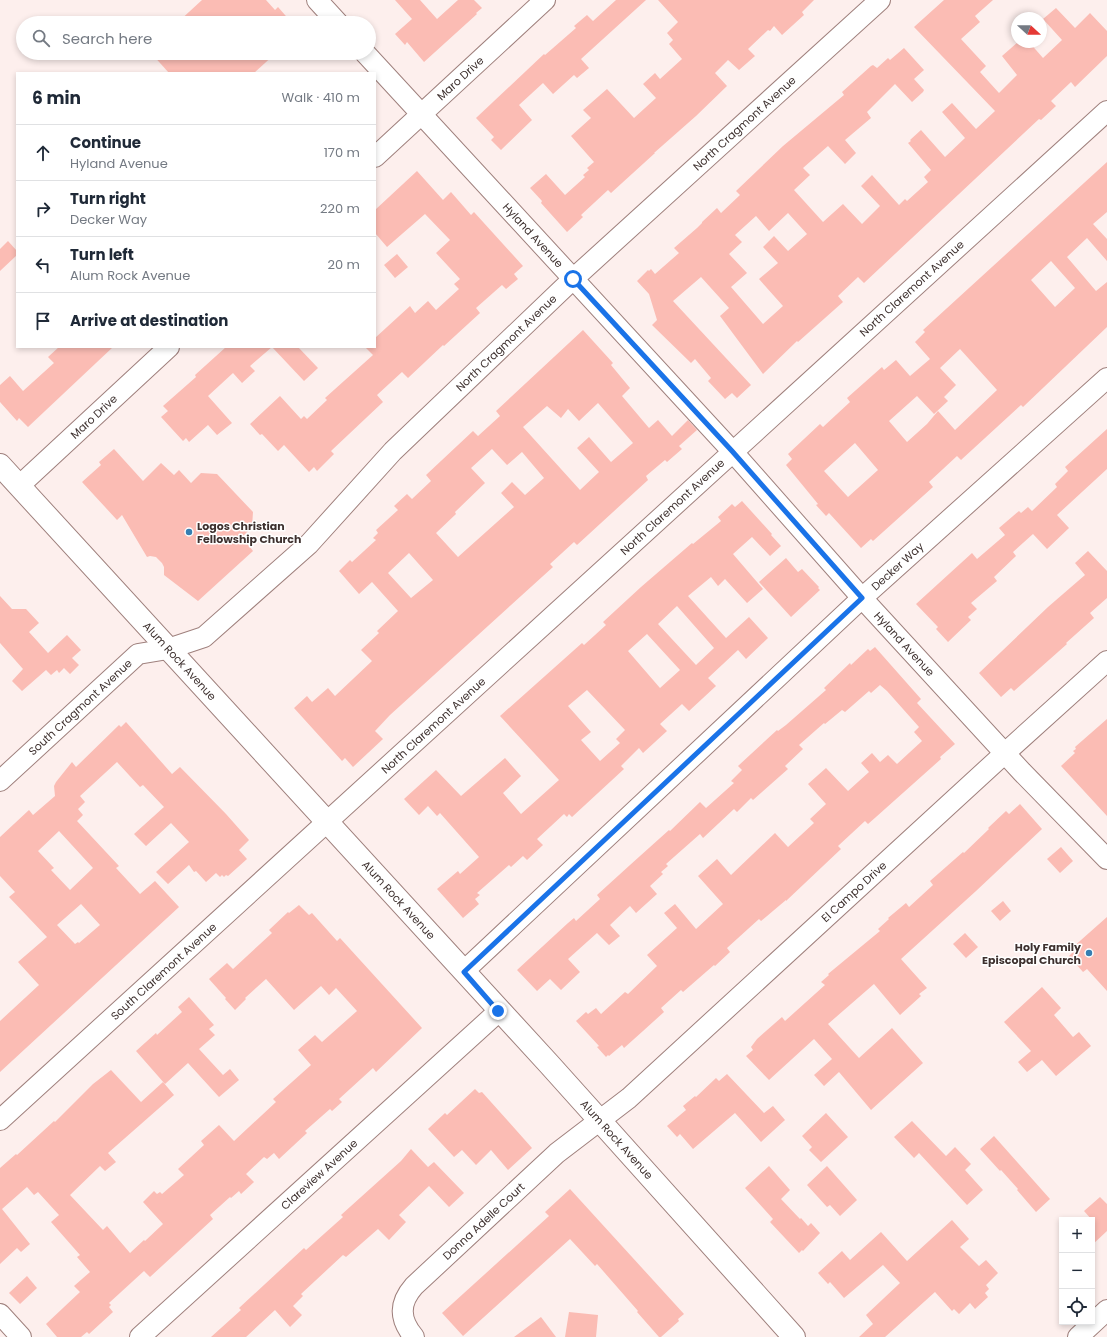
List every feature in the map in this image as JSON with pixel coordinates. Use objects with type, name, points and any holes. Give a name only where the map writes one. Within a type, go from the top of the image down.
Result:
[{"type":"main road","name":"Alum Rock Avenue","points":[[0,465],[600,1121],[794,1337]]},
{"type":"street","points":[[317,0],[332,16]]},
{"type":"street","name":"Maro Drive","points":[[376,156],[545,0]]},
{"type":"street","name":"North Cragmont Avenue","points":[[168,649],[202,638],[308,544],[393,451],[573,279],[880,0]]},
{"type":"street","name":"Hyland Avenue","points":[[371,60],[732,451],[862,598],[1005,753],[1107,859]]},
{"type":"street","name":"North Claremont Avenue","points":[[327,823],[732,451],[1107,110]]},
{"type":"street","name":"Maro Drive","points":[[19,486],[168,348]]},
{"type":"street","name":"Decker Way","points":[[464,972],[862,598],[1107,378]]},
{"type":"street","name":"South Cragmont Avenue","points":[[0,781],[138,654],[168,649]]},
{"type":"street","name":"El Campo Drive","points":[[600,1121],[629,1098],[1107,661]]},
{"type":"street","name":"South Claremont Avenue","points":[[0,1120],[327,823]]},
{"type":"street","name":"Clareview Avenue","points":[[140,1337],[498,1011]]},
{"type":"street","name":"Donna Adelle Court","points":[[414,1337],[406,1326],[402,1316],[403,1304],[407,1294],[557,1153],[600,1121]]},
{"type":"street","points":[[1078,1337],[1107,1310]]},
{"type":"street","points":[[0,1314],[21,1337]]},
{"type":"building","points":[[202,0],[266,0],[275,10],[278,7],[286,16],[185,16]]},
{"type":"building","points":[[395,0],[420,0],[437,19],[458,0],[474,0],[482,8],[424,62],[407,42],[405,45],[395,34],[412,19]]},
{"type":"building","points":[[616,0],[646,0],[581,59],[589,68],[577,78],[574,75],[553,94],[543,83],[519,105],[532,120],[501,150],[491,140],[494,137],[476,118],[544,54],[545,55],[576,28],[574,26],[587,15],[593,21]]},
{"type":"building","points":[[658,0],[814,0],[802,12],[804,15],[782,35],[774,26],[770,31],[768,30],[748,49],[755,56],[739,70],[728,60],[715,73],[727,86],[611,193],[608,190],[581,215],[583,217],[567,232],[541,203],[542,201],[530,188],[546,174],[565,195],[585,177],[583,175],[589,170],[587,168],[594,162],[571,136],[591,118],[583,110],[607,89],[634,118],[656,98],[643,84],[655,73],[660,79],[682,59],[669,44],[673,40],[667,33],[678,22]]},
{"type":"building","points":[[944,0],[993,0],[975,16],[980,22],[961,39],[986,66],[980,72],[999,93],[1017,75],[1002,56],[1011,48],[1034,48],[1043,58],[1062,40],[1047,23],[1047,16],[1056,8],[1075,28],[1090,13],[1107,31],[1107,56],[1075,87],[1071,82],[1051,101],[1056,106],[1041,120],[1039,119],[864,283],[858,277],[838,296],[843,302],[798,342],[797,341],[763,374],[720,316],[729,308],[701,277],[673,301],[751,385],[737,398],[732,393],[725,399],[708,381],[711,378],[695,359],[691,363],[652,325],[657,320],[649,294],[637,281],[648,270],[649,271],[651,269],[655,274],[679,253],[674,248],[717,208],[721,213],[740,195],[736,191],[783,146],[844,95],[842,92],[871,66],[873,65],[877,68],[888,58],[890,60],[904,48],[924,70],[914,79],[924,90],[912,102],[895,84],[867,112],[871,118],[845,140],[856,153],[845,164],[828,146],[803,168],[810,175],[794,190],[823,222],[843,204],[862,224],[880,206],[861,186],[872,175],[899,205],[905,199],[907,201],[928,182],[924,177],[931,170],[908,143],[921,130],[945,157],[965,138],[942,112],[952,103],[976,129],[995,111],[914,27]],"holes":[[[788,213],[807,234],[788,251],[774,236],[763,247],[778,263],[759,279],[783,306],[763,324],[731,287],[747,273],[729,254],[742,242],[735,235],[756,216],[769,231]]]},
{"type":"building","points":[[157,60],[268,60],[255,72],[168,72]]},
{"type":"building","points":[[1107,162],[1107,212],[1093,224],[1107,239],[1107,261],[1087,238],[1067,257],[1096,291],[1107,282],[1107,327],[1023,407],[1021,405],[961,460],[957,456],[929,482],[933,487],[873,541],[871,539],[861,548],[829,513],[826,516],[816,505],[818,504],[786,465],[792,459],[788,454],[820,424],[823,427],[850,402],[847,398],[882,367],[884,370],[896,360],[910,376],[930,359],[915,342],[925,332],[923,330]],"holes":[[[1051,261],[1075,288],[1055,307],[1031,280]],[[960,349],[997,390],[955,430],[938,411],[927,424],[907,442],[889,421],[917,396],[934,414],[948,401],[944,397],[956,385],[940,368]],[[855,443],[878,470],[848,497],[824,471]]]},
{"type":"building","points":[[417,171],[443,200],[451,192],[471,215],[474,212],[523,266],[514,274],[518,279],[506,289],[502,285],[476,308],[480,313],[408,378],[402,372],[377,395],[383,402],[331,451],[334,454],[317,471],[314,467],[309,472],[284,445],[278,451],[250,424],[280,396],[301,419],[304,416],[307,419],[327,400],[325,398],[373,355],[366,348],[376,348],[376,337],[410,306],[415,313],[428,301],[436,310],[459,289],[454,284],[460,279],[436,253],[450,240],[425,214],[387,247],[376,234],[376,209]]},
{"type":"building","points":[[8,241],[16,250],[16,256],[0,271],[0,249]]},
{"type":"building","points":[[397,254],[408,267],[395,278],[384,265]]},
{"type":"building","points":[[583,330],[613,363],[611,365],[630,388],[622,396],[649,428],[658,420],[672,436],[688,420],[697,430],[679,446],[682,449],[667,462],[665,460],[646,476],[648,480],[577,545],[574,542],[550,564],[553,567],[390,715],[375,731],[383,739],[353,767],[345,758],[342,761],[294,708],[307,696],[312,702],[328,688],[335,696],[372,661],[361,650],[379,633],[377,631],[398,611],[372,582],[359,594],[339,571],[350,560],[352,562],[376,540],[373,538],[378,533],[376,530],[398,510],[394,506],[407,494],[412,499],[431,481],[426,475],[473,431],[478,436],[500,416],[496,411]],"holes":[[[598,403],[633,443],[611,462],[589,437],[577,448],[599,472],[580,490],[523,427],[547,406],[561,418],[568,409],[579,421]],[[492,449],[507,465],[522,452],[544,478],[525,495],[512,482],[501,493],[514,507],[458,557],[436,533],[485,483],[471,468]],[[409,553],[433,580],[411,598],[388,573]]]},
{"type":"building","points":[[58,348],[112,348],[28,427],[19,418],[17,421],[0,402],[0,385],[10,376],[23,391],[54,363],[48,357]]},
{"type":"building","points":[[225,348],[271,348],[250,366],[255,371],[242,383],[233,373],[208,396],[232,423],[217,435],[208,425],[189,442],[186,438],[183,441],[161,417],[168,411],[163,406],[196,377],[195,375]]},
{"type":"building","points":[[273,348],[299,348],[318,368],[304,381]]},
{"type":"building","points":[[1107,429],[1107,469],[1057,515],[1069,528],[1047,549],[1033,534],[1013,552],[1016,556],[994,577],[997,581],[971,603],[977,609],[968,617],[971,620],[948,642],[936,629],[938,627],[916,604],[972,553],[977,559],[1005,535],[999,528],[1019,511],[1021,513],[1028,507],[1032,511],[1057,487],[1055,484],[1068,471],[1065,467]]},
{"type":"building","name":"Logos Christian Fellowship Church","points":[[114,449],[143,481],[161,463],[174,475],[179,470],[191,483],[201,473],[217,474],[253,512],[252,527],[242,537],[253,551],[198,601],[164,575],[164,567],[162,563],[156,557],[147,557],[122,515],[117,520],[82,482],[101,465],[99,462]]},
{"type":"building","points":[[742,501],[781,546],[770,556],[752,537],[733,554],[763,589],[747,603],[725,579],[718,586],[711,577],[688,596],[726,638],[749,617],[768,638],[746,659],[738,650],[708,678],[716,686],[689,711],[682,704],[660,724],[667,731],[643,753],[639,748],[621,766],[624,769],[572,817],[569,814],[567,817],[564,814],[537,839],[543,845],[527,860],[523,856],[511,867],[509,865],[477,893],[480,895],[475,899],[479,904],[463,918],[437,889],[458,871],[460,874],[479,857],[440,813],[437,816],[428,806],[419,815],[404,799],[436,770],[461,796],[505,758],[521,776],[503,793],[521,814],[559,780],[500,716],[582,643],[584,645],[606,625],[603,622],[641,587],[692,543],[693,544],[721,521],[718,517],[732,504],[735,507]],"holes":[[[677,606],[714,648],[696,665],[658,624]],[[647,634],[680,670],[660,688],[628,651]],[[587,690],[625,730],[616,739],[620,743],[600,761],[581,740],[591,732],[568,706]]]},
{"type":"building","points":[[1088,551],[1107,571],[1107,598],[1090,613],[1094,618],[1066,643],[1067,644],[1014,691],[1011,688],[1001,697],[979,673],[1048,607],[1085,575],[1075,563]]},
{"type":"building","points":[[786,558],[798,572],[802,569],[820,590],[791,617],[759,582]]},
{"type":"building","points":[[0,596],[12,609],[26,609],[39,623],[29,632],[48,653],[67,635],[81,650],[72,658],[79,665],[70,674],[64,668],[59,673],[57,670],[51,675],[46,670],[22,691],[12,681],[23,669],[0,643]]},
{"type":"building","points":[[875,647],[921,699],[917,703],[955,744],[940,757],[941,759],[868,824],[865,821],[838,846],[841,849],[786,901],[761,921],[759,919],[727,948],[730,952],[715,966],[714,965],[683,992],[681,990],[661,1008],[664,1012],[643,1031],[624,1048],[622,1045],[606,1057],[597,1047],[599,1046],[576,1021],[586,1012],[588,1014],[596,1008],[601,1014],[625,992],[628,994],[657,966],[647,955],[677,928],[664,913],[675,904],[696,929],[723,904],[698,876],[717,859],[731,875],[775,833],[788,847],[814,823],[810,819],[826,804],[808,784],[826,768],[848,791],[869,772],[861,763],[872,753],[880,762],[888,755],[897,764],[922,741],[914,732],[919,727],[887,691],[880,685],[871,693],[869,691],[845,712],[842,710],[825,724],[824,723],[799,745],[803,749],[785,766],[788,769],[753,800],[751,798],[737,812],[734,809],[703,838],[700,834],[666,864],[668,866],[661,872],[663,874],[650,886],[657,894],[636,913],[630,906],[610,925],[620,936],[609,945],[597,933],[568,959],[580,972],[561,990],[550,979],[537,991],[517,970],[568,923],[574,918],[576,921],[600,899],[597,895],[669,830],[670,831],[700,802],[706,808],[734,783],[731,781],[742,770],[738,766],[777,730],[778,731],[786,725],[826,690],[824,688],[850,663],[851,665],[868,649],[870,651]]},
{"type":"building","points":[[1107,719],[1107,816],[1061,766],[1075,753],[1073,751],[1076,749],[1075,747]]},
{"type":"building","points":[[126,722],[172,774],[180,767],[226,814],[249,840],[239,850],[247,859],[228,876],[226,875],[224,877],[222,875],[220,877],[216,873],[206,882],[196,871],[194,872],[189,865],[168,884],[156,872],[189,842],[171,823],[146,846],[134,834],[164,807],[143,785],[140,787],[117,762],[80,796],[85,802],[78,809],[83,815],[77,821],[119,866],[116,868],[140,894],[155,881],[179,907],[0,1072],[0,1021],[39,985],[18,962],[47,937],[9,897],[15,892],[0,876],[0,837],[29,810],[33,815],[55,796],[54,786],[56,782],[72,762],[76,767],[119,725],[121,727]],"holes":[[[59,831],[93,868],[70,890],[51,870],[54,868],[38,851]],[[81,904],[100,925],[79,943],[78,942],[75,944],[57,925]]]},
{"type":"building","points":[[1020,804],[1042,829],[901,959],[927,988],[919,994],[921,996],[900,1015],[874,984],[828,1024],[859,1058],[892,1028],[923,1063],[871,1110],[839,1072],[824,1086],[814,1075],[832,1059],[814,1039],[769,1080],[746,1056],[753,1050],[751,1047],[757,1039],[782,1017],[785,1021],[825,985],[821,982],[829,975],[828,974],[880,931],[878,929],[889,919],[888,918],[906,903],[909,907],[933,885],[930,881],[963,852],[964,853],[1006,811],[1009,814]]},
{"type":"building","points":[[1061,847],[1073,861],[1060,873],[1047,859]]},
{"type":"building","points":[[1003,901],[1011,911],[1000,921],[991,911]]},
{"type":"building","points":[[299,905],[309,915],[312,913],[337,941],[340,938],[422,1028],[376,1072],[373,1068],[339,1099],[342,1102],[332,1111],[330,1109],[305,1131],[307,1133],[279,1159],[274,1153],[267,1159],[264,1157],[246,1174],[254,1182],[241,1194],[239,1191],[231,1198],[230,1197],[210,1215],[213,1219],[150,1277],[144,1271],[109,1303],[111,1305],[109,1307],[113,1312],[89,1334],[87,1332],[81,1337],[57,1337],[46,1324],[80,1292],[74,1286],[90,1272],[77,1257],[80,1255],[51,1222],[59,1215],[38,1192],[34,1195],[27,1187],[2,1209],[30,1244],[21,1252],[17,1248],[0,1264],[0,1168],[16,1154],[17,1155],[54,1121],[55,1122],[93,1084],[111,1070],[141,1102],[163,1082],[174,1095],[108,1153],[116,1162],[105,1171],[100,1166],[70,1195],[103,1230],[107,1226],[130,1253],[144,1240],[145,1241],[163,1224],[143,1202],[154,1191],[157,1194],[160,1192],[162,1194],[184,1175],[178,1169],[204,1145],[201,1141],[219,1125],[234,1141],[276,1102],[273,1099],[311,1065],[298,1050],[315,1035],[322,1042],[357,1011],[336,988],[329,995],[321,986],[294,1010],[266,979],[245,998],[246,999],[235,1010],[209,979],[227,963],[233,969],[272,933],[269,930],[288,912],[289,913]]},
{"type":"building","name":"Holy Family Episcopal Church","points":[[1107,917],[1107,991],[1087,969],[1083,972],[1069,956],[1074,951],[1072,948]]},
{"type":"building","points":[[965,933],[978,947],[966,958],[953,944]]},
{"type":"building","points":[[1042,987],[1061,1008],[1054,1015],[1073,1037],[1079,1032],[1091,1046],[1056,1076],[1042,1060],[1027,1072],[1018,1062],[1031,1051],[1004,1022]]},
{"type":"building","points":[[189,997],[214,1025],[209,1029],[215,1035],[199,1049],[223,1075],[230,1069],[239,1080],[219,1097],[188,1063],[165,1084],[136,1051],[156,1033],[157,1035],[182,1012],[178,1007]]},
{"type":"building","points":[[727,1074],[764,1113],[773,1106],[785,1120],[761,1142],[735,1113],[693,1149],[680,1134],[677,1137],[667,1126],[686,1110],[683,1106],[695,1096],[696,1097],[716,1078],[719,1081]]},
{"type":"building","points":[[475,1089],[479,1093],[482,1092],[532,1148],[508,1170],[491,1150],[476,1165],[462,1150],[454,1157],[428,1129],[445,1113],[447,1115]]},
{"type":"building","points":[[826,1113],[848,1137],[821,1162],[809,1150],[812,1147],[802,1136]]},
{"type":"building","points":[[912,1121],[946,1156],[955,1147],[971,1164],[965,1170],[983,1190],[967,1205],[919,1153],[914,1158],[894,1137]]},
{"type":"building","points":[[994,1136],[1050,1199],[1036,1212],[1017,1190],[1018,1189],[980,1149]]},
{"type":"building","points":[[411,1149],[428,1167],[434,1162],[464,1193],[449,1207],[429,1186],[399,1215],[406,1222],[389,1240],[378,1229],[346,1257],[343,1255],[301,1294],[303,1296],[293,1306],[302,1315],[290,1327],[275,1310],[246,1337],[211,1337],[241,1310],[239,1308],[304,1248],[306,1250],[343,1217],[341,1215],[401,1161]]},
{"type":"building","points":[[769,1166],[790,1190],[781,1199],[808,1226],[811,1223],[820,1233],[803,1251],[802,1250],[799,1253],[770,1222],[773,1219],[745,1188]]},
{"type":"building","points":[[827,1166],[857,1200],[840,1216],[830,1205],[827,1207],[807,1185]]},
{"type":"building","points":[[570,1189],[684,1314],[678,1319],[679,1321],[661,1337],[659,1337],[597,1264],[595,1266],[570,1239],[463,1336],[442,1313],[549,1216],[545,1212]]},
{"type":"building","points":[[1100,1197],[1107,1204],[1107,1231],[1095,1242],[1095,1217],[1089,1217],[1084,1211]]},
{"type":"building","points":[[952,1220],[969,1239],[960,1247],[979,1266],[986,1260],[998,1273],[986,1285],[989,1289],[985,1293],[988,1297],[975,1309],[970,1303],[959,1314],[954,1309],[952,1311],[935,1292],[885,1337],[859,1337],[873,1324],[866,1315],[900,1283],[883,1265],[844,1298],[830,1282],[828,1284],[818,1273],[842,1251],[850,1260],[881,1232],[907,1261]]},
{"type":"building","points":[[27,1276],[37,1288],[20,1304],[9,1293]]},
{"type":"building","points":[[569,1312],[598,1315],[596,1337],[565,1337]]},
{"type":"building","points":[[541,1317],[556,1337],[514,1337]]},
{"type":"place","name":"Logos Christian Fellowship Church","points":[[189,532]]},
{"type":"place","name":"Holy Family Episcopal Church","points":[[1089,953]]},
{"type":"route","points":[[498,1011],[464,972],[862,598],[732,451],[573,279]]}]
